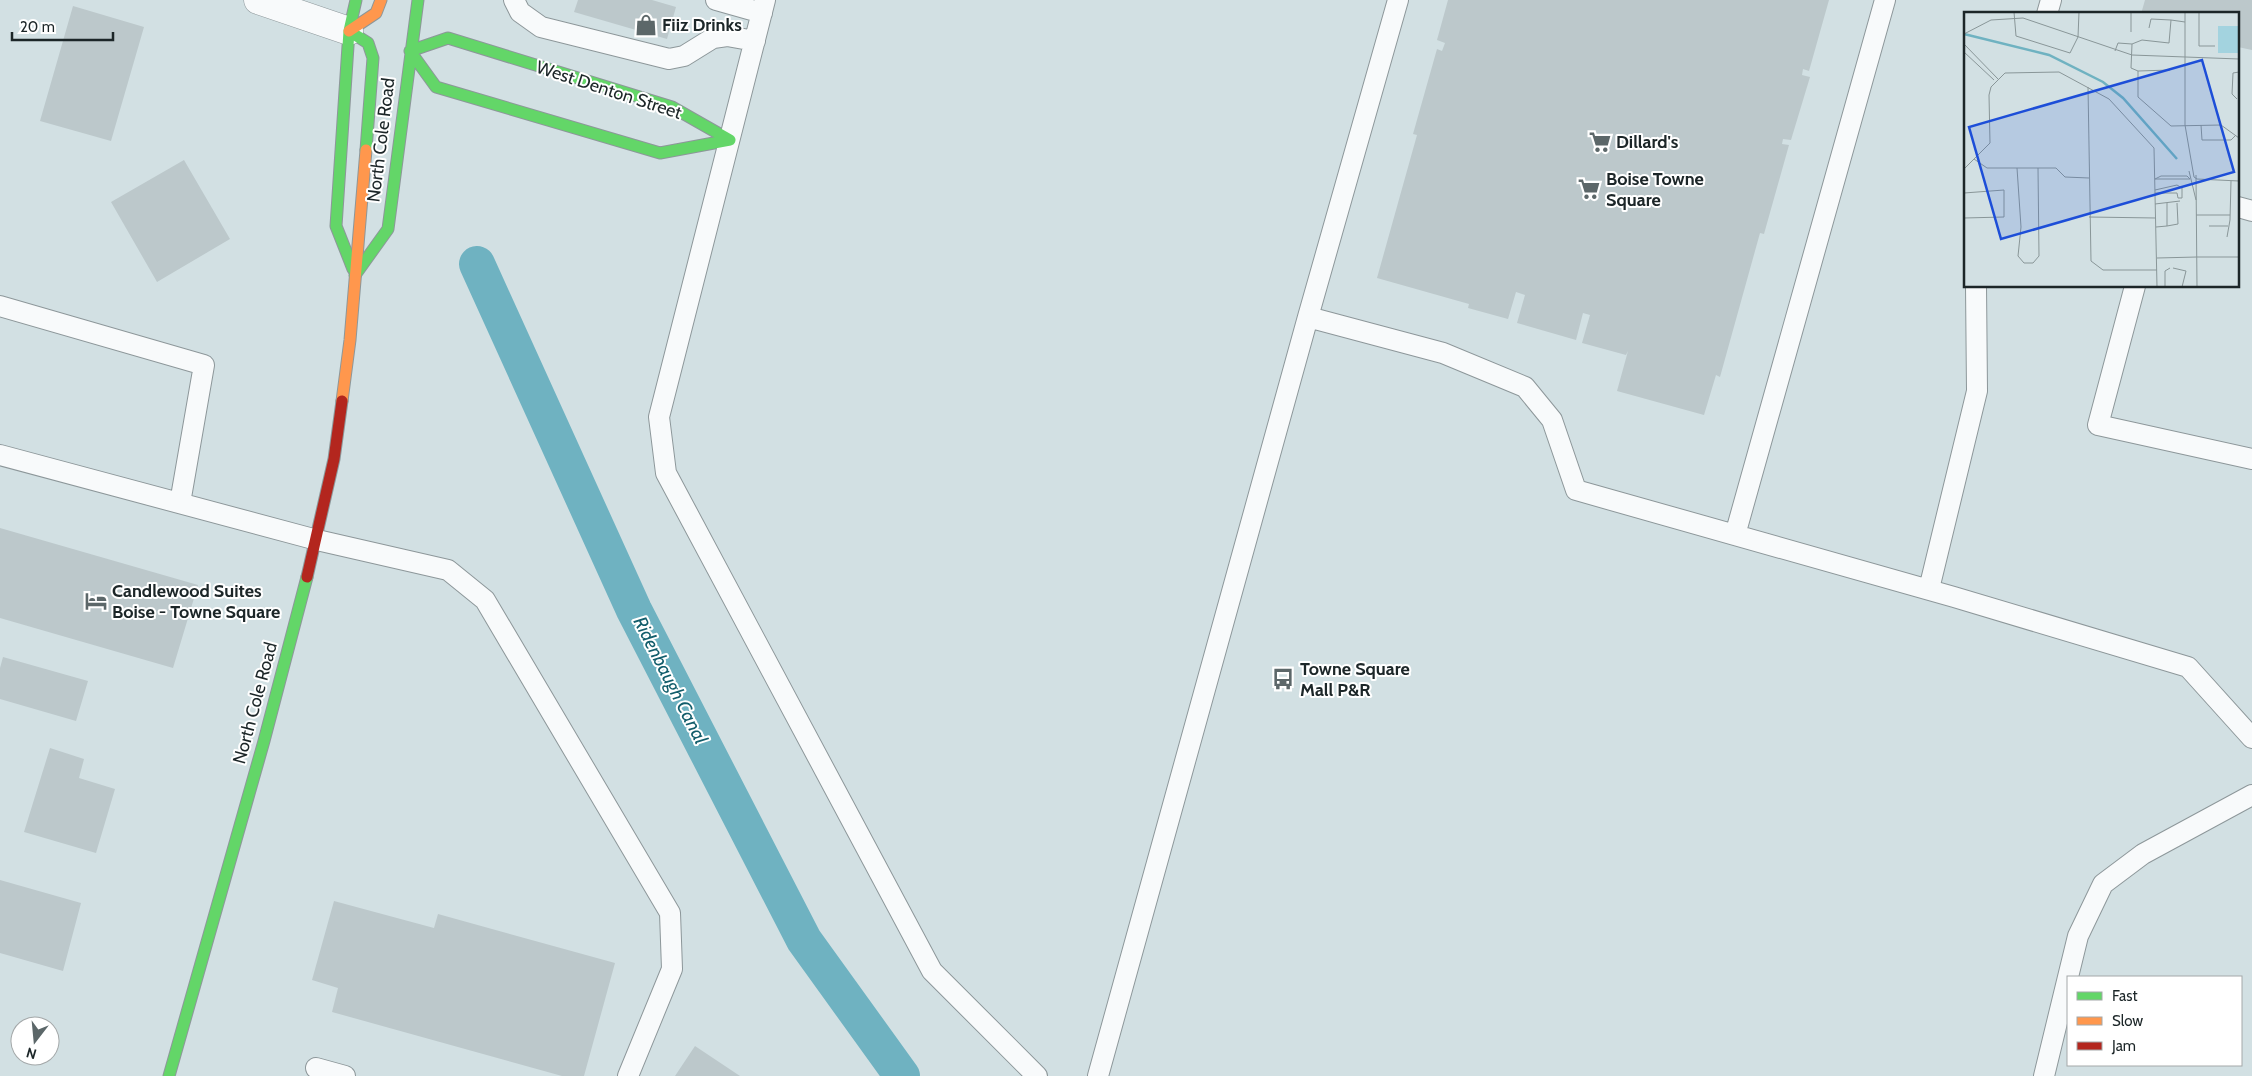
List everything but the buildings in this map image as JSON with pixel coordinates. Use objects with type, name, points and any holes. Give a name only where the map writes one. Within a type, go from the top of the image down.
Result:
[{"type":"main road","name":"North Cole Road","points":[[169,1076],[264,741],[317,540],[334,459],[350,340],[355,275],[336,226],[349,31],[356,0]]},
{"type":"main road","points":[[355,275],[373,58],[368,43],[349,31],[376,13],[381,0]]},
{"type":"main road","name":"North Cole Road","points":[[355,275],[388,229],[418,0]]},
{"type":"main road","name":"West Denton Street","points":[[448,38],[672,107],[730,140],[660,153],[436,87],[410,51],[448,38]]},
{"type":"street","points":[[258,0],[349,31]]},
{"type":"lane","points":[[514,0],[520,12],[541,27],[669,58],[684,56],[713,38],[727,36],[755,41]]},
{"type":"lane","points":[[716,0],[763,6],[660,417],[666,473],[932,970],[1037,1076]]},
{"type":"lane","points":[[1098,1076],[1308,317],[1398,0]]},
{"type":"lane","points":[[1735,535],[1885,0]]},
{"type":"lane","points":[[1929,589],[1977,391],[1976,288]]},
{"type":"lane","points":[[2134,288],[2098,425],[2252,459]]},
{"type":"lane","points":[[0,306],[204,365],[180,503]]},
{"type":"lane","points":[[1308,317],[1443,354],[1525,387],[1552,420],[1576,490],[1929,589],[2188,667],[2252,738]]},
{"type":"lane","points":[[0,455],[317,540],[448,570],[485,600],[670,913],[672,970],[628,1076]]},
{"type":"lane","points":[[2068,976],[2078,936],[2103,884],[2143,854],[2252,795]]},
{"type":"lane","points":[[2044,1076],[2067,981]]},
{"type":"lane","points":[[316,1068],[346,1076]]},
{"type":"waterway","name":"Ridenbaugh Canal","points":[[477,264],[634,610],[804,940],[902,1076]]},
{"type":"traffic: fast","points":[[353,269],[336,226],[349,31],[356,0]]},
{"type":"traffic: fast","points":[[355,275],[388,229],[418,0]]},
{"type":"traffic: fast","points":[[349,31],[368,43],[373,58],[366,150]]},
{"type":"traffic: fast","points":[[410,51],[448,38],[672,107],[730,140]]},
{"type":"traffic: fast","points":[[410,51],[436,87],[660,153],[730,140]]},
{"type":"traffic: fast","points":[[169,1076],[264,741],[307,577]]},
{"type":"traffic: slow","points":[[349,31],[376,13],[381,0]]},
{"type":"traffic: slow","points":[[342,401],[350,340],[366,150]]},
{"type":"traffic: jam","points":[[307,577],[334,459],[342,401]]},
{"type":"place","name":"Fiiz Drinks","points":[[646,25]]},
{"type":"place","name":"Dillard's","points":[[1600,142]]},
{"type":"place","name":"Boise Towne Square","points":[[1589,189]]},
{"type":"place","name":"Candlewood Suites Boise - Towne Square","points":[[96,601]]},
{"type":"place","name":"Towne Square Mall P&R","points":[[1283,679]]}]
